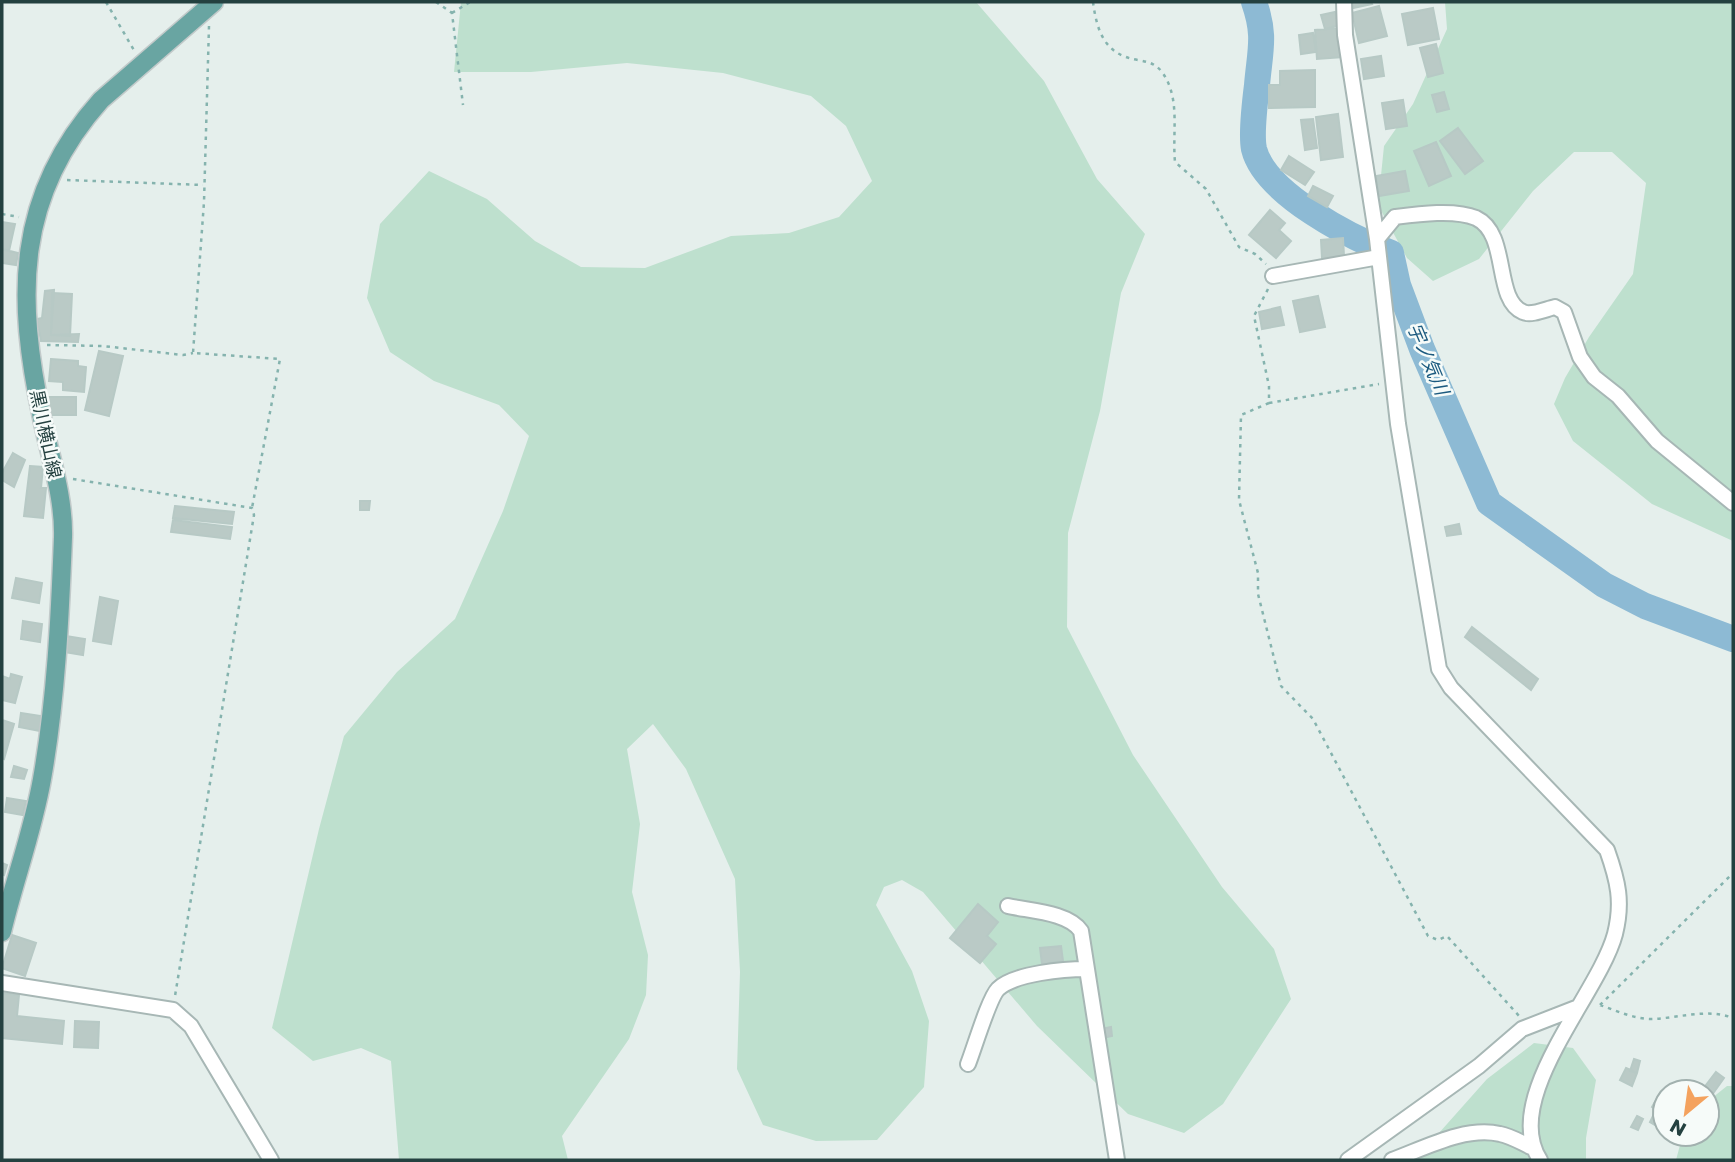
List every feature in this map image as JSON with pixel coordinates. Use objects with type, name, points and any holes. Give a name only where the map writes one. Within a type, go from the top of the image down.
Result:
[{"type":"main road","name":"黒川横山線","points":[[2,926],[42,781],[49,731],[63,537],[63,517],[36,389],[31,345],[25,275],[35,220],[51,173],[86,116],[212,4]]},
{"type":"street","points":[[1344,2],[1349,59],[1377,239],[1393,381],[1439,669],[1451,688],[1608,850],[1620,886],[1615,934],[1605,959],[1556,1046],[1531,1114],[1531,1147],[1539,1160]]},
{"type":"street","points":[[1377,239],[1395,217],[1448,215],[1476,218],[1492,230],[1510,300],[1521,312],[1530,314],[1555,307],[1564,312],[1580,358],[1594,377],[1618,396],[1657,441],[1733,503]]},
{"type":"street","points":[[1273,276],[1379,257]]},
{"type":"street","points":[[1008,906],[1076,924],[1081,931],[1117,1160]]},
{"type":"street","points":[[968,1064],[997,990],[1009,982],[1061,969],[1087,969]]},
{"type":"street","points":[[2,983],[173,1010],[191,1026],[271,1160]]},
{"type":"street","points":[[1348,1160],[1529,1026],[1576,1008]]},
{"type":"street","points":[[1392,1160],[1447,1140],[1482,1132],[1502,1134],[1531,1147]]},
{"type":"path","points":[[106,2],[143,63]]},
{"type":"path","points":[[436,2],[452,13],[463,105]]},
{"type":"path","points":[[452,13],[470,2]]},
{"type":"path","points":[[1093,2],[1100,38],[1115,53],[1150,62],[1161,72],[1172,92],[1176,118],[1173,139],[1175,162],[1185,174],[1206,189],[1239,247],[1255,254],[1270,267],[1273,276],[1254,316],[1269,386],[1269,403]]},
{"type":"path","points":[[193,353],[212,4]]},
{"type":"path","points":[[51,173],[63,180],[204,185]]},
{"type":"path","points":[[2,214],[35,220]]},
{"type":"path","points":[[31,345],[103,346],[183,355],[193,353],[280,359],[252,508],[254,515],[239,614],[173,1010]]},
{"type":"path","points":[[1393,381],[1269,403],[1241,415],[1239,500],[1258,573],[1258,594],[1281,686],[1313,719],[1428,936],[1438,940],[1447,936],[1529,1026]]},
{"type":"path","points":[[56,479],[252,508]]},
{"type":"path","points":[[1600,1005],[1733,873]]},
{"type":"path","points":[[1576,1008],[1600,1005],[1627,1016],[1650,1019],[1717,1013],[1733,1018]]},
{"type":"green space","points":[[461,2],[976,2],[1044,81],[1097,179],[1145,234],[1121,293],[1100,411],[1068,533],[1067,627],[1133,755],[1222,887],[1274,949],[1291,999],[1223,1104],[1184,1133],[1128,1114],[1037,1026],[923,892],[902,880],[884,887],[876,905],[912,971],[929,1021],[924,1087],[877,1140],[816,1141],[763,1125],[737,1069],[740,972],[735,879],[686,769],[653,724],[627,749],[640,824],[632,892],[648,955],[646,995],[629,1039],[562,1136],[568,1160],[399,1160],[391,1061],[361,1048],[313,1061],[272,1028],[344,736],[397,672],[455,619],[503,511],[529,436],[499,405],[434,381],[390,352],[367,298],[380,224],[429,171],[487,199],[535,241],[581,267],[645,268],[731,236],[789,233],[839,217],[872,181],[846,126],[811,96],[723,73],[627,63],[531,72],[454,72]]},
{"type":"green space","points":[[1445,2],[1733,2],[1733,541],[1652,504],[1573,441],[1554,404],[1565,378],[1589,337],[1633,274],[1646,183],[1612,152],[1574,152],[1533,191],[1479,259],[1433,281],[1407,258],[1378,205],[1384,146],[1413,104],[1447,29]]},
{"type":"green space","points":[[1534,1043],[1573,1048],[1596,1080],[1586,1138],[1586,1160],[1415,1160],[1487,1079]]},
{"type":"green space","points":[[1727,1086],[1733,1086],[1733,1160],[1676,1160],[1679,1148],[1721,1148],[1721,1091]]},
{"type":"building","points":[[1352,2],[1371,2],[1372,4],[1353,8]]},
{"type":"building","points":[[1379,6],[1387,36],[1359,43],[1352,13]]},
{"type":"building","points":[[1433,8],[1439,39],[1408,45],[1402,14]]},
{"type":"building","points":[[1335,12],[1339,25],[1325,29],[1321,15]]},
{"type":"building","points":[[1341,28],[1343,57],[1317,59],[1315,30]]},
{"type":"building","points":[[1313,33],[1316,52],[1301,54],[1299,35]]},
{"type":"building","points":[[1436,44],[1443,73],[1428,77],[1420,48]]},
{"type":"building","points":[[1381,56],[1384,76],[1364,79],[1361,59]]},
{"type":"building","points":[[1315,70],[1315,107],[1269,108],[1269,85],[1280,85],[1280,71]]},
{"type":"building","points":[[1444,92],[1449,109],[1437,112],[1432,95]]},
{"type":"building","points":[[1403,100],[1407,126],[1386,129],[1382,103]]},
{"type":"building","points":[[1338,114],[1343,157],[1321,160],[1316,117]]},
{"type":"building","points":[[1313,119],[1317,148],[1305,150],[1301,120]]},
{"type":"building","points":[[1458,128],[1483,161],[1465,174],[1440,141]]},
{"type":"building","points":[[1436,142],[1451,176],[1429,186],[1414,151]]},
{"type":"building","points":[[1289,156],[1314,172],[1305,185],[1281,170]]},
{"type":"building","points":[[1405,171],[1409,191],[1379,196],[1376,176]]},
{"type":"building","points":[[1313,186],[1333,196],[1327,207],[1308,196]]},
{"type":"building","points":[[1270,210],[1285,223],[1279,230],[1291,241],[1276,258],[1249,235]]},
{"type":"building","points":[[2,222],[15,224],[9,251],[2,249]]},
{"type":"building","points":[[1343,238],[1344,256],[1322,258],[1321,240]]},
{"type":"building","points":[[2,249],[18,253],[16,265],[2,263]]},
{"type":"building","points":[[54,290],[51,335],[79,334],[78,342],[41,341],[37,319],[42,318],[45,291]]},
{"type":"building","points":[[52,293],[72,294],[70,336],[51,335]]},
{"type":"building","points":[[1318,296],[1325,327],[1300,332],[1293,301]]},
{"type":"building","points":[[1280,307],[1284,325],[1262,329],[1259,312]]},
{"type":"building","points":[[99,351],[123,356],[109,416],[85,410]]},
{"type":"building","points":[[51,359],[78,361],[78,366],[86,367],[84,392],[63,390],[63,382],[49,381]]},
{"type":"building","points":[[47,397],[76,397],[76,415],[47,415]]},
{"type":"building","points":[[13,453],[25,460],[14,487],[2,480],[2,473]]},
{"type":"building","points":[[30,466],[43,467],[41,488],[46,488],[43,518],[24,516]]},
{"type":"building","points":[[360,501],[370,501],[369,510],[360,510]]},
{"type":"building","points":[[175,506],[234,512],[232,524],[173,518]]},
{"type":"building","points":[[173,520],[232,527],[230,539],[171,532]]},
{"type":"building","points":[[1459,524],[1461,534],[1447,536],[1445,527]]},
{"type":"building","points":[[16,578],[42,583],[39,603],[12,598]]},
{"type":"building","points":[[100,597],[118,601],[111,644],[93,641]]},
{"type":"building","points":[[23,621],[42,624],[40,642],[21,639]]},
{"type":"building","points":[[1472,627],[1538,679],[1531,690],[1465,637]]},
{"type":"building","points":[[66,636],[85,639],[83,655],[64,652]]},
{"type":"building","points":[[11,674],[22,677],[15,703],[2,700],[2,676],[10,679]]},
{"type":"building","points":[[21,713],[41,716],[40,731],[19,727]]},
{"type":"building","points":[[2,720],[14,724],[4,759],[2,758]]},
{"type":"building","points":[[14,766],[27,770],[24,779],[11,777]]},
{"type":"building","points":[[7,798],[26,801],[23,815],[5,812]]},
{"type":"building","points":[[2,863],[7,865],[4,875],[2,874]]},
{"type":"building","points":[[978,904],[998,922],[987,936],[996,944],[980,963],[950,938]]},
{"type":"building","points":[[12,935],[36,943],[25,976],[2,968]]},
{"type":"building","points":[[1061,946],[1063,961],[1042,964],[1040,948]]},
{"type":"building","points":[[2,993],[19,995],[17,1016],[64,1021],[62,1044],[2,1038]]},
{"type":"building","points":[[75,1021],[99,1022],[98,1048],[74,1047]]},
{"type":"building","points":[[1111,1027],[1112,1036],[1102,1038],[1101,1029]]},
{"type":"building","points":[[1634,1059],[1640,1061],[1637,1073],[1630,1071]]},
{"type":"building","points":[[1626,1068],[1637,1073],[1632,1086],[1620,1080]]},
{"type":"building","points":[[1716,1072],[1724,1078],[1721,1082],[1721,1078],[1711,1078]]},
{"type":"building","points":[[1637,1116],[1643,1119],[1638,1130],[1631,1127]]},
{"type":"waterway","name":"宇ノ気川","points":[[1254,2],[1260,24],[1261,43],[1253,143],[1261,166],[1292,198],[1312,212],[1355,237],[1391,253],[1398,285],[1422,349],[1489,503],[1604,585],[1645,606],[1733,639]]}]
